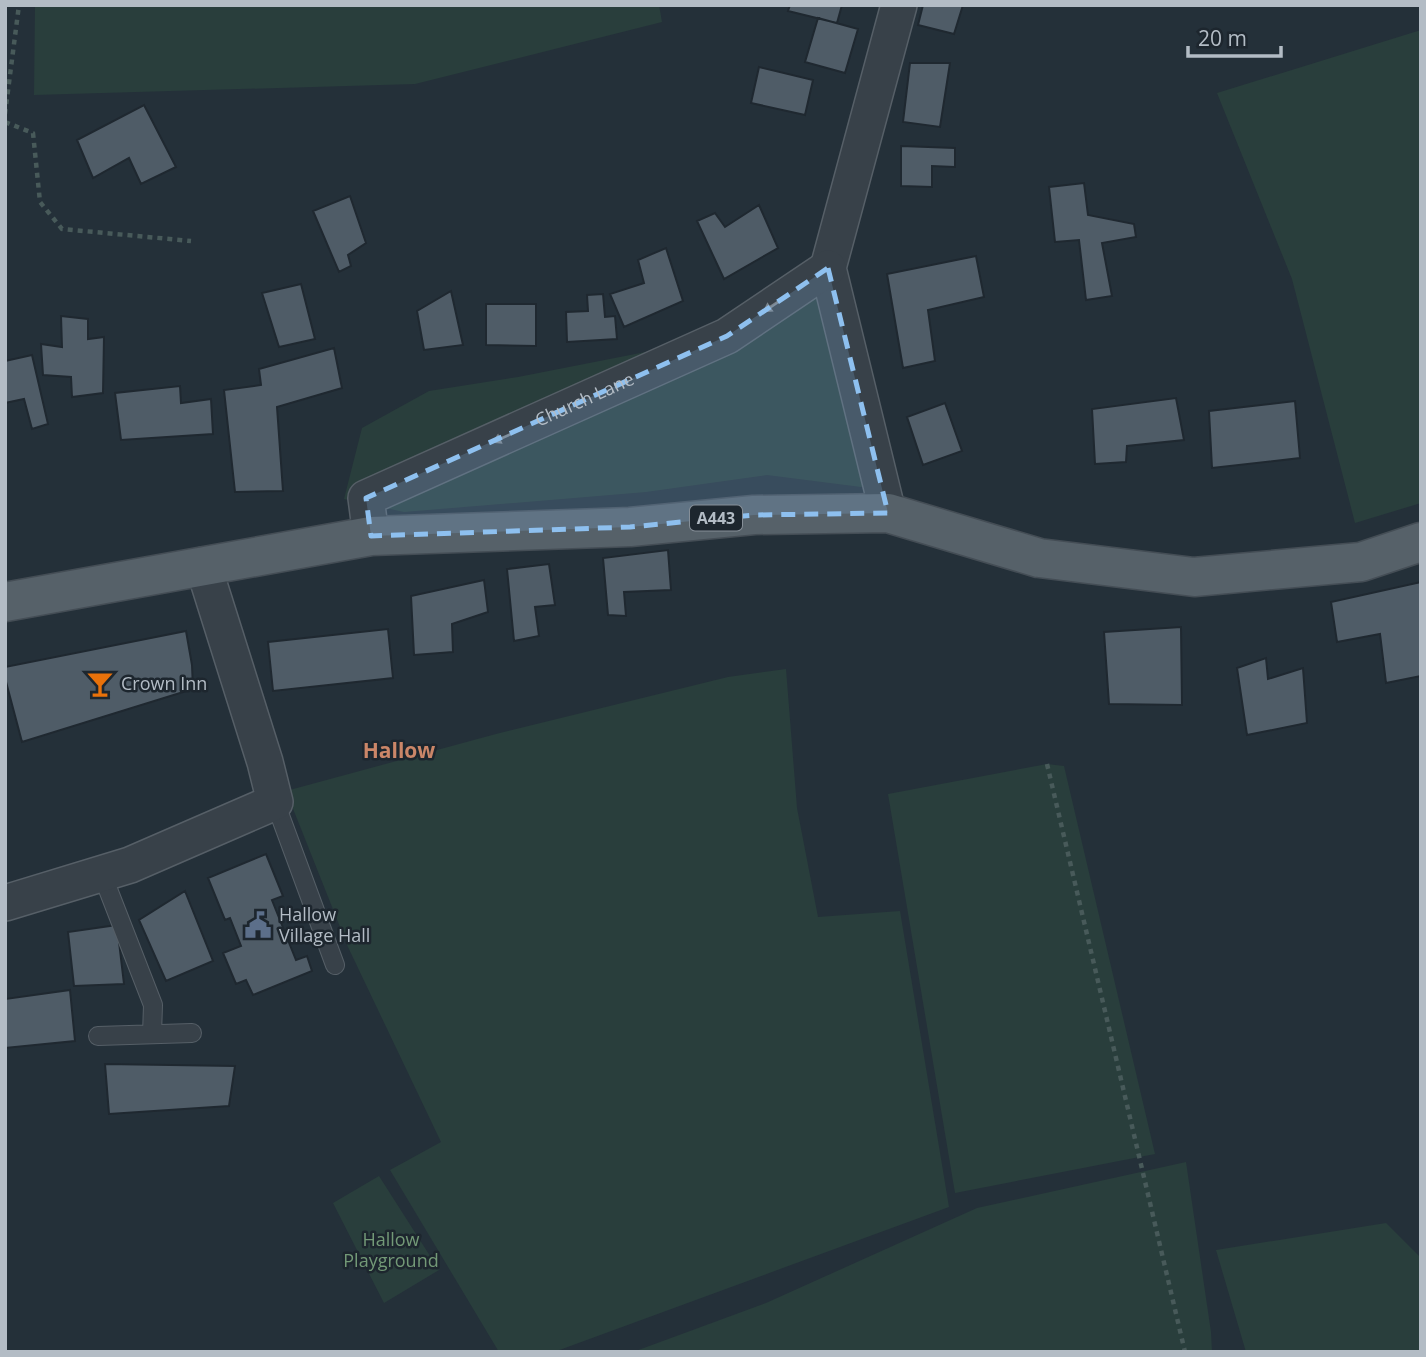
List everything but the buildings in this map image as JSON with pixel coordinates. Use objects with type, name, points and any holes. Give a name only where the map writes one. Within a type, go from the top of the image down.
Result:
[{"type":"main road","name":"A443","points":[[5,602],[372,536],[630,527],[754,515],[888,513],[1039,558],[1194,577],[1361,562],[1421,542]]},
{"type":"street","points":[[888,513],[828,268],[899,5]]},
{"type":"street","name":"Church Lane","points":[[372,536],[366,499],[727,336],[828,268]]},
{"type":"street","points":[[5,902],[130,865],[275,802],[203,565]]},
{"type":"lane","points":[[275,802],[335,965]]},
{"type":"lane","points":[[102,873],[153,1005],[152,1034]]},
{"type":"lane","points":[[99,1036],[192,1033]]},
{"type":"path","points":[[5,114],[19,5]]},
{"type":"path","points":[[5,66],[10,73]]},
{"type":"path","points":[[5,122],[33,133],[40,202],[62,229],[191,242]]},
{"type":"path","points":[[1048,764],[1185,1352]]},
{"type":"highlighted area","points":[[828,268],[888,513],[754,515],[630,527],[371,536],[366,498],[727,336]]},
{"type":"green space","points":[[35,5],[659,5],[662,22],[415,84],[34,95]]},
{"type":"green space","points":[[1421,30],[1421,503],[1355,523],[1292,279],[1217,93]]},
{"type":"green space","points":[[828,268],[869,488],[767,475],[646,492],[404,512],[344,499],[362,428],[429,391],[518,377],[727,336]]},
{"type":"green space","points":[[786,669],[797,808],[818,917],[900,911],[949,1207],[554,1352],[499,1352],[390,1170],[441,1142],[348,947],[286,791],[496,734],[728,677]]},
{"type":"green space","points":[[1047,764],[1064,766],[1155,1154],[955,1193],[888,794]]},
{"type":"green space","points":[[1186,1162],[1212,1352],[633,1352],[766,1303],[977,1208]]},
{"type":"green space","name":"Hallow Playground","points":[[379,1176],[439,1270],[384,1303],[333,1203]]},
{"type":"green space","points":[[1386,1223],[1421,1258],[1421,1352],[1246,1352],[1216,1250]]},
{"type":"place","name":"Crown Inn","points":[[100,684]]},
{"type":"place","name":"Hallow Village Hall","points":[[258,925]]},
{"type":"district","name":"Hallow","points":[[399,751]]}]
